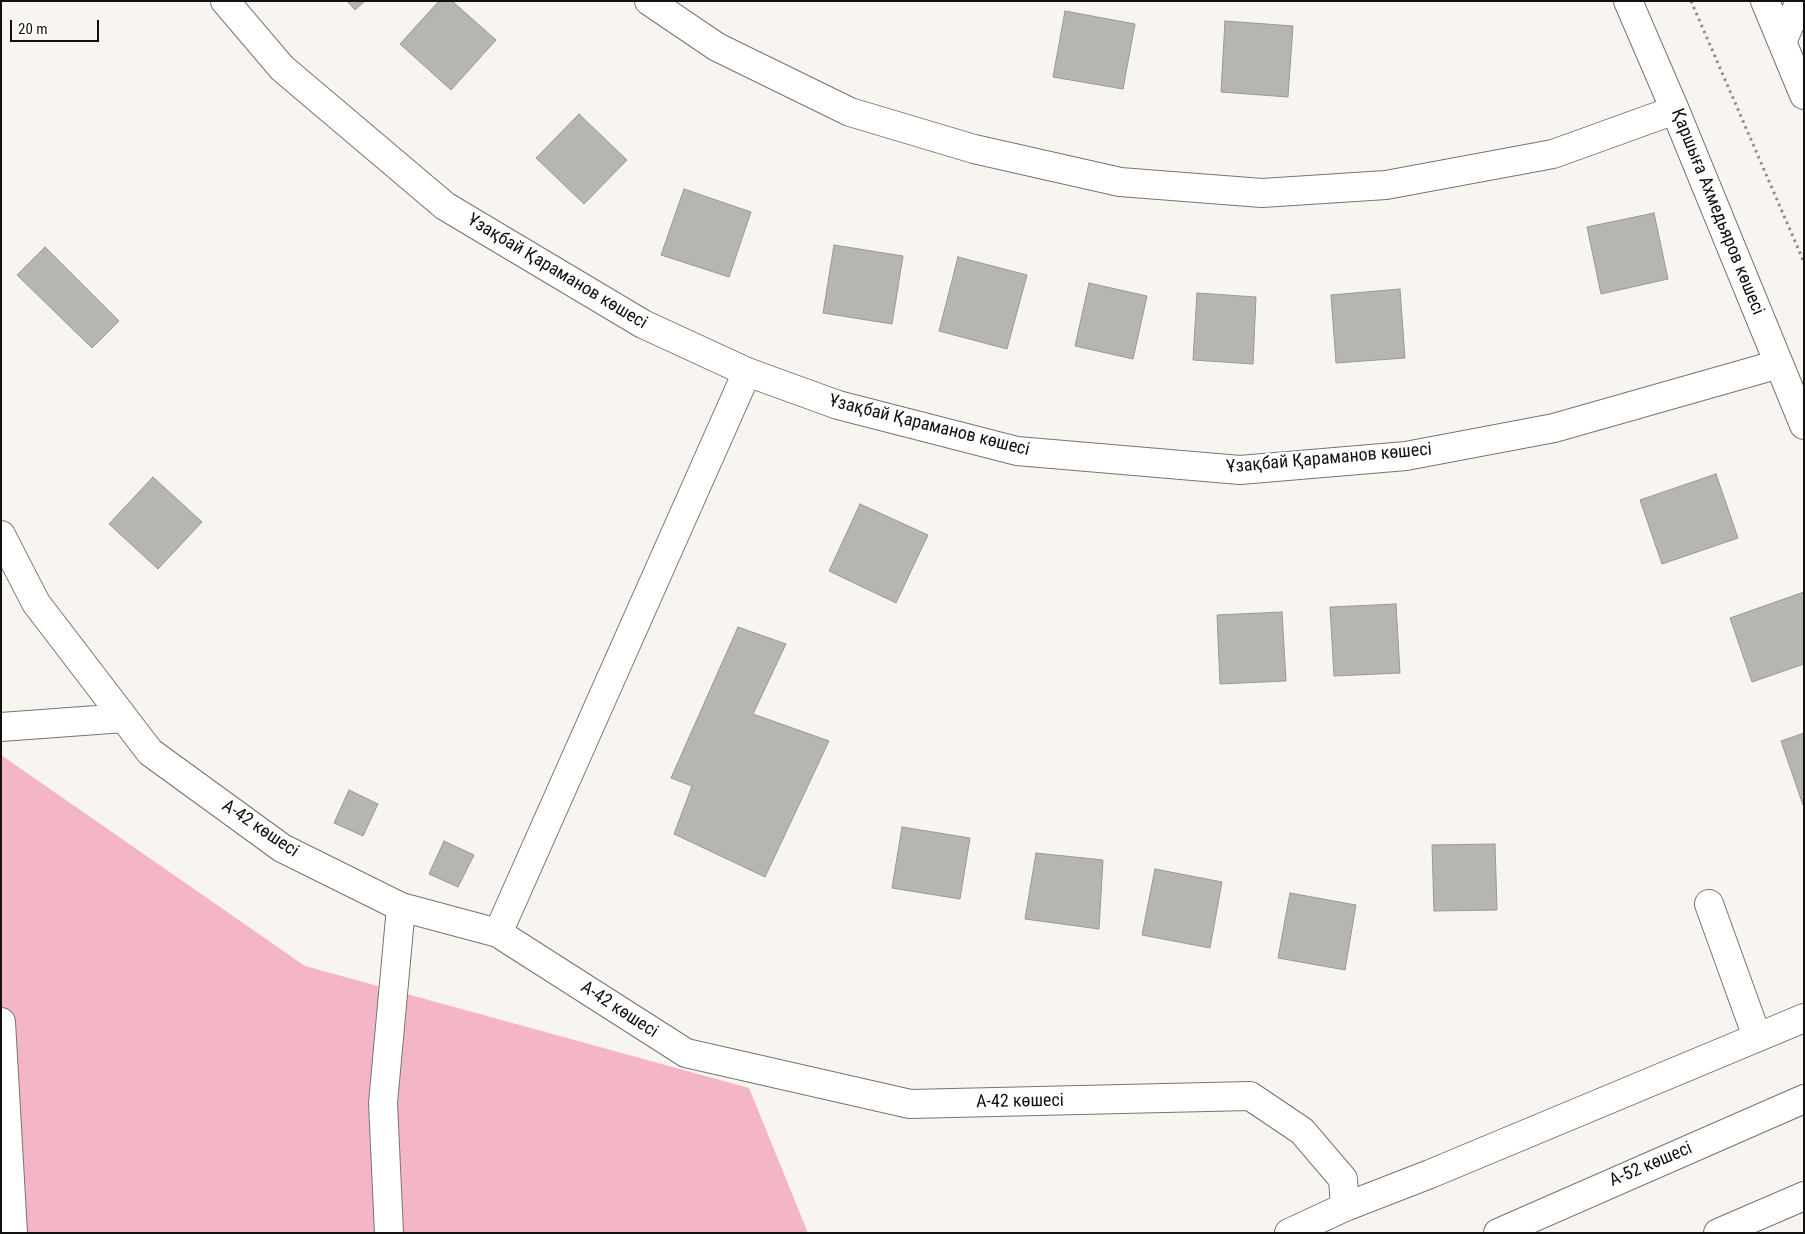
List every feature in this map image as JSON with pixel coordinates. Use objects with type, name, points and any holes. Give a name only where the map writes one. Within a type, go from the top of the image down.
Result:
[{"type":"street","name":"Ұзақбай Қараманов көшесі","points":[[225,1],[282,68],[446,206],[643,324],[747,372],[838,405],[1017,451],[1240,470],[1406,456],[1554,428],[1779,364]]},
{"type":"street","points":[[649,1],[718,47],[850,112],[974,150],[1120,182],[1262,193],[1386,185],[1553,154],[1675,110]]},
{"type":"street","name":"Қаршыға Ахмедьяров көшесі","points":[[1628,1],[1675,110],[1804,425]]},
{"type":"street","points":[[1764,1],[1804,95]]},
{"type":"street","points":[[1782,42],[1800,1]]},
{"type":"street","points":[[498,933],[747,372]]},
{"type":"street","name":"А-42 көшесі","points":[[1,535],[36,603],[150,752],[282,848],[401,907],[498,933],[686,1053],[910,1104],[1250,1096],[1302,1131],[1342,1179],[1345,1207]]},
{"type":"street","points":[[1,727],[124,718]]},
{"type":"street","points":[[1709,904],[1757,1037]]},
{"type":"street","points":[[389,1233],[383,1103],[401,907]]},
{"type":"street","points":[[1289,1233],[1345,1207],[1430,1174],[1804,1018]]},
{"type":"street","points":[[1,1022],[14,1233]]},
{"type":"street","name":"А-52 көшесі","points":[[1498,1233],[1804,1099]]},
{"type":"street","points":[[1718,1233],[1804,1196]]},
{"type":"path","points":[[1691,1],[1804,262]]},
{"type":"shaded area","points":[[1,755],[305,966],[749,1088],[808,1233],[1,1233]]},
{"type":"building","points":[[347,1],[365,1],[355,10]]},
{"type":"building","points":[[439,1],[452,1],[496,40],[451,90],[400,44]]},
{"type":"building","points":[[1065,11],[1135,24],[1123,89],[1053,77]]},
{"type":"building","points":[[1225,21],[1293,26],[1288,97],[1221,92]]},
{"type":"building","points":[[579,114],[627,160],[584,204],[536,158]]},
{"type":"building","points":[[684,189],[751,212],[729,277],[661,255]]},
{"type":"building","points":[[1654,213],[1668,279],[1601,294],[1587,227]]},
{"type":"building","points":[[834,245],[903,256],[892,324],[823,313]]},
{"type":"building","points":[[45,247],[119,321],[92,348],[17,275]]},
{"type":"building","points":[[958,257],[1027,275],[1007,349],[939,331]]},
{"type":"building","points":[[1089,283],[1147,296],[1133,359],[1075,346]]},
{"type":"building","points":[[1400,289],[1405,358],[1336,363],[1331,295]]},
{"type":"building","points":[[1197,293],[1256,297],[1253,364],[1193,360]]},
{"type":"building","points":[[1716,474],[1738,538],[1662,564],[1640,500]]},
{"type":"building","points":[[153,477],[202,522],[158,569],[109,524]]},
{"type":"building","points":[[860,504],[928,535],[896,603],[829,571]]},
{"type":"building","points":[[1804,592],[1804,664],[1752,682],[1730,618]]},
{"type":"building","points":[[1396,604],[1400,673],[1334,676],[1330,607]]},
{"type":"building","points":[[1282,612],[1286,681],[1220,684],[1217,615]]},
{"type":"building","points":[[738,627],[786,644],[753,714],[829,741],[765,877],[674,834],[692,786],[671,778]]},
{"type":"building","points":[[1804,733],[1804,805],[1803,805],[1781,741]]},
{"type":"building","points":[[349,790],[378,804],[363,836],[334,823]]},
{"type":"building","points":[[902,827],[970,838],[960,899],[892,888]]},
{"type":"building","points":[[444,841],[474,855],[458,887],[429,874]]},
{"type":"building","points":[[1495,844],[1497,910],[1434,911],[1432,845]]},
{"type":"building","points":[[1036,853],[1103,860],[1099,929],[1025,919]]},
{"type":"building","points":[[1155,869],[1222,882],[1210,948],[1142,935]]},
{"type":"building","points":[[1290,893],[1356,905],[1345,970],[1278,958]]}]
